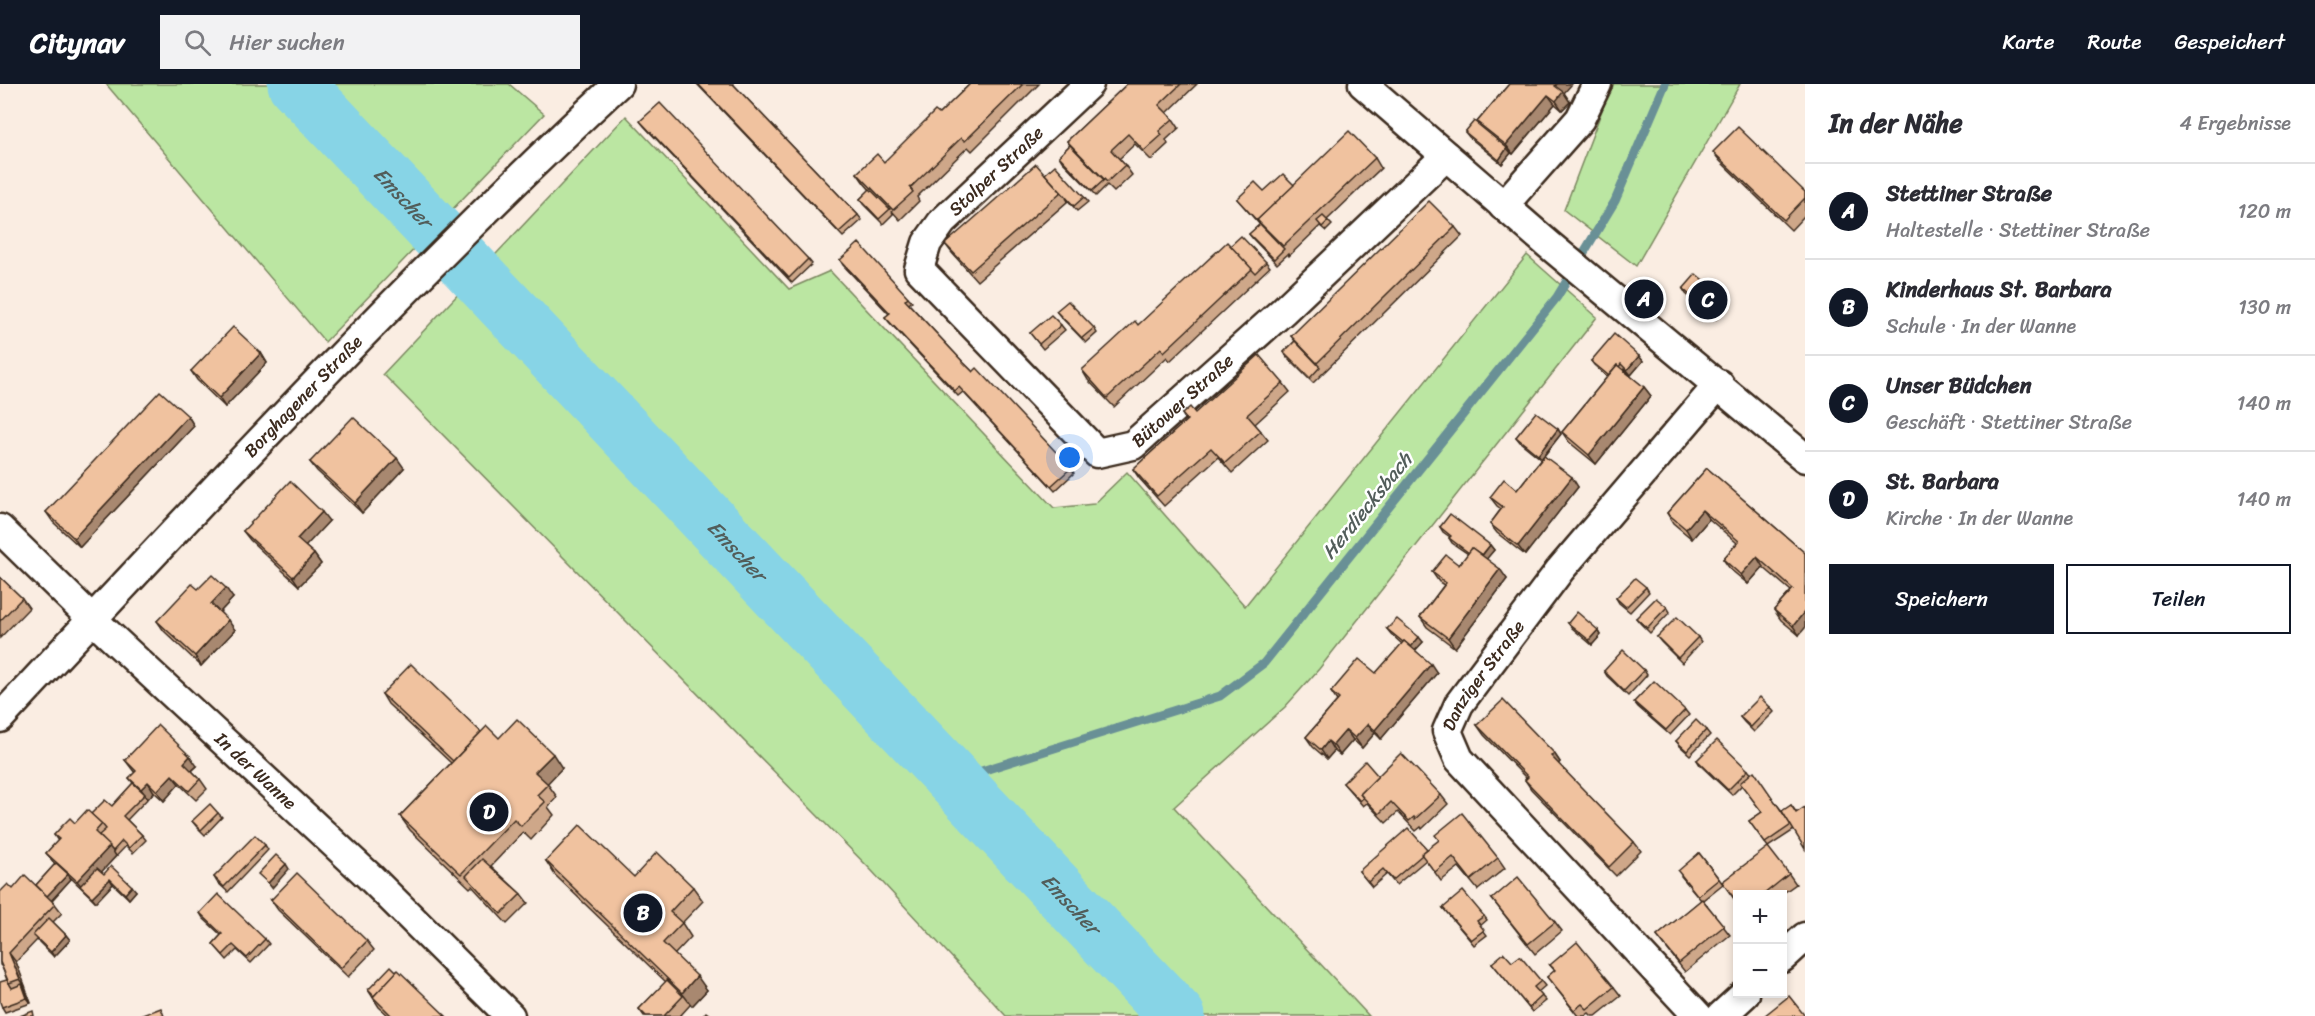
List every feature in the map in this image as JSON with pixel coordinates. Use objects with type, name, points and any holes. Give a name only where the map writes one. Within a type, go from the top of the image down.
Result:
[{"type":"street","name":"Borghagener Straße","points":[[0,718],[92,619],[405,294],[496,201],[618,84]]},
{"type":"street","name":"Stolper Straße","points":[[919,269],[927,243],[942,222],[1089,84]]},
{"type":"street","points":[[1363,84],[1503,206],[1805,458]]},
{"type":"street","points":[[1503,206],[1580,119],[1597,84]]},
{"type":"street","name":"Bütower Straße","points":[[919,269],[1097,453],[1133,445],[1283,311],[1446,156]]},
{"type":"street","name":"Danziger Straße","points":[[1698,1016],[1459,759],[1447,732],[1459,704],[1560,570],[1719,384]]},
{"type":"street","name":"In der Wanne","points":[[0,529],[92,619],[370,877],[510,1016]]},
{"type":"street","points":[[1787,953],[1805,937]]},
{"type":"street","points":[[1721,1016],[1740,998]]},
{"type":"green space","points":[[106,84],[509,84],[544,114],[325,342]]},
{"type":"green space","points":[[1612,84],[1740,84],[1636,266],[1564,210]]},
{"type":"green space","points":[[626,116],[789,289],[830,271],[1054,508],[1094,504],[1127,472],[1245,606],[1527,255],[1597,317],[1319,669],[1285,707],[1174,807],[1369,1016],[1006,1016],[872,871],[383,374]]},
{"type":"building","points":[[698,84],[733,84],[858,215],[839,232]]},
{"type":"building","points":[[970,84],[1023,84],[965,141],[961,138],[910,188],[913,192],[893,210],[857,173],[877,154],[884,162],[935,111],[939,114]]},
{"type":"building","points":[[1127,84],[1181,84],[1159,105],[1173,119],[1159,131],[1162,135],[1144,151],[1128,134],[1111,150],[1125,165],[1107,182],[1067,141]]},
{"type":"building","points":[[1509,84],[1557,84],[1555,86],[1563,92],[1556,101],[1548,95],[1506,145],[1477,122]]},
{"type":"building","points":[[660,103],[808,259],[789,278],[640,121]]},
{"type":"building","points":[[1474,121],[1507,148],[1499,160],[1465,132]]},
{"type":"building","points":[[1738,127],[1805,192],[1805,198],[1784,220],[1713,152]]},
{"type":"building","points":[[1349,131],[1375,158],[1283,246],[1257,220]]},
{"type":"building","points":[[1070,145],[1104,180],[1092,191],[1059,156]]},
{"type":"building","points":[[1036,164],[1061,192],[971,271],[945,244]]},
{"type":"building","points":[[1055,165],[1084,197],[1074,206],[1045,174]]},
{"type":"building","points":[[1283,174],[1294,185],[1257,220],[1260,224],[1237,199],[1255,182],[1264,191]]},
{"type":"building","points":[[870,189],[890,209],[879,219],[860,199]]},
{"type":"building","points":[[1429,201],[1455,227],[1317,363],[1291,336]]},
{"type":"building","points":[[1323,216],[1328,221],[1322,227],[1317,221]]},
{"type":"building","points":[[1260,224],[1284,249],[1274,259],[1249,234]]},
{"type":"building","points":[[1241,236],[1266,262],[1255,273],[1230,246]]},
{"type":"building","points":[[1227,242],[1252,269],[1164,352],[1161,348],[1107,398],[1082,370],[1135,321],[1138,325]]},
{"type":"building","points":[[859,243],[908,297],[905,300],[964,363],[973,372],[977,368],[1071,468],[1051,486],[959,387],[955,391],[885,317],[890,313],[840,260]]},
{"type":"building","points":[[1696,274],[1726,299],[1712,314],[1683,289]]},
{"type":"building","points":[[1068,301],[1094,328],[1082,338],[1056,311]]},
{"type":"building","points":[[1051,315],[1061,325],[1039,344],[1030,333]]},
{"type":"building","points":[[233,327],[261,353],[219,398],[191,371]]},
{"type":"building","points":[[1614,334],[1639,356],[1627,370],[1621,364],[1619,367],[1617,365],[1608,375],[1591,361]]},
{"type":"building","points":[[1295,341],[1320,367],[1310,378],[1284,352]]},
{"type":"building","points":[[1259,355],[1283,383],[1247,415],[1261,431],[1225,463],[1211,448],[1157,496],[1133,469],[1187,420],[1182,414],[1190,407],[1195,413]]},
{"type":"building","points":[[1617,365],[1644,387],[1589,455],[1562,432]]},
{"type":"building","points":[[160,391],[188,416],[74,538],[46,512]]},
{"type":"building","points":[[1536,412],[1558,429],[1538,455],[1516,437]]},
{"type":"building","points":[[353,417],[397,458],[355,503],[310,462]]},
{"type":"building","points":[[1544,456],[1572,477],[1518,546],[1490,524],[1503,507],[1490,497],[1504,479],[1517,490]]},
{"type":"building","points":[[1707,468],[1805,553],[1805,611],[1793,626],[1774,610],[1793,589],[1757,557],[1741,575],[1723,559],[1739,541],[1702,510],[1686,529],[1667,513]]},
{"type":"building","points":[[290,481],[322,512],[297,539],[314,554],[293,577],[243,531]]},
{"type":"building","points":[[1450,514],[1490,545],[1482,555],[1472,548],[1469,553],[1449,538],[1451,536],[1440,527]]},
{"type":"building","points":[[1472,548],[1500,569],[1448,638],[1420,617],[1446,583],[1432,572],[1446,555],[1459,565]]},
{"type":"building","points":[[212,575],[226,588],[211,604],[228,620],[195,656],[157,621],[192,584],[198,589]]},
{"type":"building","points":[[0,577],[22,598],[0,621]]},
{"type":"building","points":[[1635,578],[1646,587],[1626,607],[1616,598]]},
{"type":"building","points":[[1656,598],[1667,607],[1647,628],[1636,618]]},
{"type":"building","points":[[1577,612],[1598,630],[1589,640],[1568,623]]},
{"type":"building","points":[[1677,617],[1698,637],[1678,658],[1657,637]]},
{"type":"building","points":[[1397,619],[1419,637],[1411,647],[1387,629]]},
{"type":"building","points":[[1404,641],[1431,664],[1375,730],[1368,724],[1355,738],[1346,730],[1333,745],[1328,741],[1321,750],[1306,737],[1339,699],[1331,692],[1359,659],[1376,673]]},
{"type":"building","points":[[1623,650],[1644,670],[1624,691],[1604,671]]},
{"type":"building","points":[[411,664],[481,732],[453,761],[382,694]]},
{"type":"building","points":[[1654,681],[1685,710],[1666,730],[1634,702]]},
{"type":"building","points":[[1760,697],[1770,707],[1751,727],[1740,717]]},
{"type":"building","points":[[1503,700],[1554,753],[1551,756],[1634,842],[1609,867],[1525,780],[1528,777],[1477,725]]},
{"type":"building","points":[[517,719],[553,754],[535,772],[548,784],[537,795],[545,802],[521,826],[514,819],[461,874],[400,816],[487,726],[499,738]]},
{"type":"building","points":[[1696,720],[1706,730],[1687,751],[1676,741]]},
{"type":"building","points":[[158,725],[190,756],[184,763],[200,779],[189,791],[172,775],[157,791],[148,782],[141,789],[129,778],[136,771],[125,760]]},
{"type":"building","points":[[1717,740],[1748,770],[1728,790],[1697,760]]},
{"type":"building","points":[[1401,753],[1441,795],[1415,819],[1414,817],[1409,821],[1391,802],[1379,814],[1360,794]]},
{"type":"building","points":[[1365,761],[1378,776],[1360,794],[1363,798],[1360,801],[1343,783]]},
{"type":"building","points":[[1754,771],[1791,825],[1765,843],[1749,821],[1762,812],[1740,783]]},
{"type":"building","points":[[133,783],[145,794],[123,816],[142,835],[129,848],[122,841],[113,851],[99,835],[106,829],[91,814],[105,800],[112,806]]},
{"type":"building","points":[[210,804],[218,813],[201,830],[192,821]]},
{"type":"building","points":[[1791,805],[1796,813],[1805,807],[1805,849],[1782,811]]},
{"type":"building","points":[[87,810],[102,824],[95,832],[110,846],[77,881],[46,853],[59,839],[54,835],[62,826],[70,818],[75,823]]},
{"type":"building","points":[[1462,813],[1498,858],[1471,880],[1453,857],[1435,872],[1421,854],[1439,840],[1435,835]]},
{"type":"building","points":[[580,825],[634,877],[657,852],[693,887],[670,912],[682,923],[663,943],[697,976],[682,993],[546,861]]},
{"type":"building","points":[[1408,828],[1427,849],[1393,880],[1383,869],[1368,882],[1359,871]]},
{"type":"building","points":[[255,835],[265,845],[224,887],[214,877]]},
{"type":"building","points":[[1768,847],[1789,874],[1769,890],[1733,890],[1733,897],[1722,882]]},
{"type":"building","points":[[1699,853],[1719,879],[1698,896],[1678,871]]},
{"type":"building","points":[[276,855],[286,864],[268,883],[258,874]]},
{"type":"building","points":[[482,859],[521,894],[501,914],[466,876]]},
{"type":"building","points":[[56,863],[68,874],[47,896],[36,885]]},
{"type":"building","points":[[111,866],[132,886],[125,894],[110,879],[92,897],[80,886],[97,868],[104,874]]},
{"type":"building","points":[[297,873],[367,941],[341,968],[271,900]]},
{"type":"building","points":[[25,875],[55,904],[9,953],[20,979],[9,983],[0,962],[0,892],[8,884],[13,889]]},
{"type":"building","points":[[1518,877],[1555,922],[1528,944],[1492,899]]},
{"type":"building","points":[[1463,891],[1484,916],[1477,921],[1484,930],[1471,940],[1443,908]]},
{"type":"building","points":[[218,894],[265,939],[247,958],[233,945],[223,955],[213,944],[222,934],[200,913]]},
{"type":"building","points":[[1702,899],[1724,926],[1679,963],[1657,936]]},
{"type":"building","points":[[49,918],[66,935],[51,952],[33,935]]},
{"type":"building","points":[[1577,942],[1614,987],[1587,1009],[1582,1004],[1574,1010],[1547,977],[1555,970],[1550,965]]},
{"type":"building","points":[[1504,953],[1512,962],[1520,956],[1541,981],[1534,987],[1542,996],[1529,1008],[1492,963]]},
{"type":"building","points":[[391,966],[397,972],[374,996],[368,990]]},
{"type":"building","points":[[398,970],[446,1016],[392,1016],[373,997]]},
{"type":"building","points":[[7,980],[12,988],[22,984],[27,998],[2,1007],[0,982]]},
{"type":"building","points":[[667,980],[683,996],[664,1016],[646,1016],[639,1009]]},
{"type":"building","points":[[1789,996],[1805,1016],[1764,1016],[1787,998]]},
{"type":"building","points":[[161,1008],[164,1016],[140,1016]]},
{"type":"building","points":[[33,1011],[34,1016],[20,1016]]},
{"type":"waterway","name":"Emscher","points":[[296,84],[1177,1016]]},
{"type":"waterway","name":"Herdiecksbach","points":[[953,780],[1220,696],[1264,663],[1557,297],[1615,201],[1665,84]]},
{"type":"place","name":"Stettiner Straße","points":[[1644,299]]},
{"type":"place","name":"Unser Büdchen","points":[[1708,300]]},
{"type":"place","name":"St. Barbara","points":[[489,812]]},
{"type":"place","name":"Kinderhaus St. Barbara","points":[[643,913]]}]
